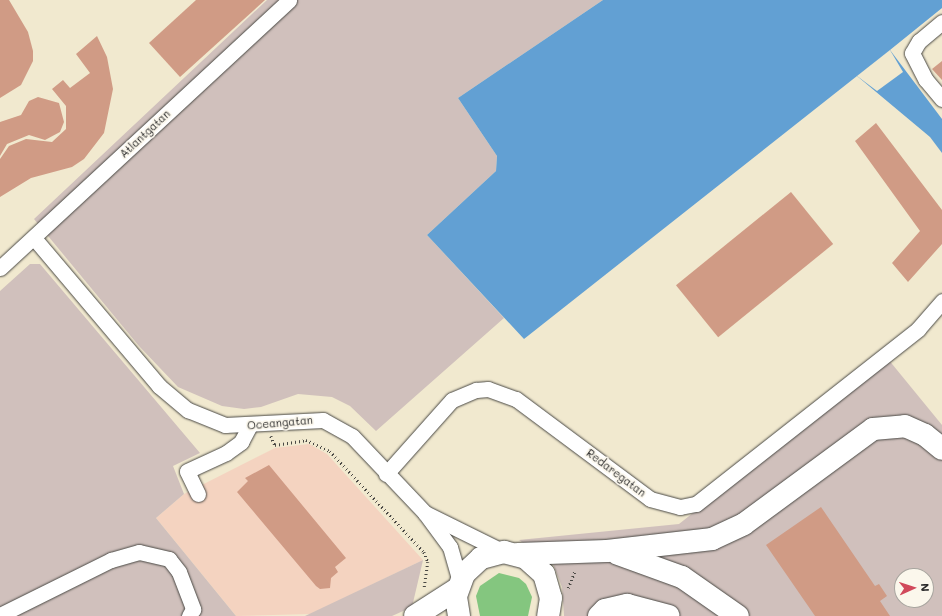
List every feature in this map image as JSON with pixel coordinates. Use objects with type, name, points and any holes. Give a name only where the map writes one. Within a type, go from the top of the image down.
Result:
[{"type":"highway","points":[[422,612],[459,585],[475,562],[511,553],[608,551],[712,539],[744,524],[873,429],[910,428],[942,450]]},
{"type":"highway","points":[[608,551],[682,577],[738,616]]},
{"type":"highway","points":[[511,553],[533,562],[548,582],[551,598],[548,616]]},
{"type":"highway","points":[[459,585],[459,616]]},
{"type":"highway","points":[[599,616],[605,610],[627,605],[669,616]]},
{"type":"street","name":"Atlantgatan","points":[[0,268],[289,0]]},
{"type":"street","points":[[942,22],[918,41],[912,53],[926,80],[942,98]]},
{"type":"street","name":"Oceangatan","points":[[34,238],[159,386],[188,410],[225,425],[249,427],[284,421],[323,420],[352,436],[386,474],[425,512],[450,547],[459,585]]},
{"type":"street","name":"Redaregatan","points":[[386,474],[452,400],[476,390],[488,389],[516,399],[650,499],[680,508],[696,504],[918,329],[942,301]]},
{"type":"street","points":[[198,494],[187,471],[226,453],[241,442],[249,427]]},
{"type":"street","name":"Oceangatan","points":[[425,512],[511,553]]},
{"type":"street","points":[[0,615],[111,560],[139,552],[169,559],[179,572],[193,609],[189,616]]},
{"type":"path","points":[[275,445],[306,440],[330,451],[424,552],[428,562],[422,612]]},
{"type":"path","points":[[568,591],[569,578],[583,566]]},
{"type":"shaded area","points":[[267,0],[603,0],[458,98],[497,156],[496,171],[427,235],[504,318],[376,431],[350,406],[332,397],[298,394],[261,407],[244,409],[222,406],[178,387],[139,346],[34,219]]},
{"type":"shaded area","points":[[30,264],[40,264],[200,453],[173,466],[184,494],[156,518],[236,616],[0,616],[0,291]]},
{"type":"shaded area","points":[[888,359],[942,425],[942,616],[564,616],[562,587],[553,564],[519,540],[679,524]]},
{"type":"shaded area","points":[[309,444],[327,454],[423,560],[311,614],[236,616],[156,518],[184,494],[275,448]]},
{"type":"shaded area","points":[[423,560],[412,607],[392,616],[305,616]]},
{"type":"green space","points":[[499,573],[519,578],[526,584],[532,597],[528,616],[480,616],[476,596],[480,586]]},
{"type":"water","points":[[603,0],[942,0],[942,8],[890,50],[942,119],[942,153],[930,137],[857,76],[524,339],[427,235],[496,171],[497,156],[458,98]]},
{"type":"pier","points":[[890,50],[903,72],[877,91],[857,76]]},
{"type":"building","points":[[0,0],[9,0],[28,32],[33,51],[33,61],[21,85],[0,98]]},
{"type":"building","points":[[196,0],[265,0],[180,77],[149,43]]},
{"type":"building","points":[[97,36],[107,57],[113,89],[104,133],[84,159],[72,167],[31,178],[0,197],[0,159],[9,146],[26,139],[52,142],[66,129],[66,106],[52,89],[63,80],[70,88],[90,73],[76,54]]},
{"type":"building","points":[[942,61],[942,80],[932,69]]},
{"type":"building","points":[[38,97],[59,103],[64,122],[60,132],[45,140],[29,135],[7,144],[0,156],[0,122],[21,115],[29,101]]},
{"type":"building","points":[[876,123],[942,210],[942,244],[908,282],[892,263],[920,231],[855,141]]},
{"type":"building","points":[[791,192],[833,244],[718,337],[676,285]]},
{"type":"building","points":[[269,465],[346,558],[335,567],[338,572],[331,578],[330,588],[320,589],[316,586],[237,492],[248,481],[245,478]]},
{"type":"building","points":[[821,507],[875,586],[879,584],[887,596],[880,601],[890,616],[815,616],[766,545]]}]
